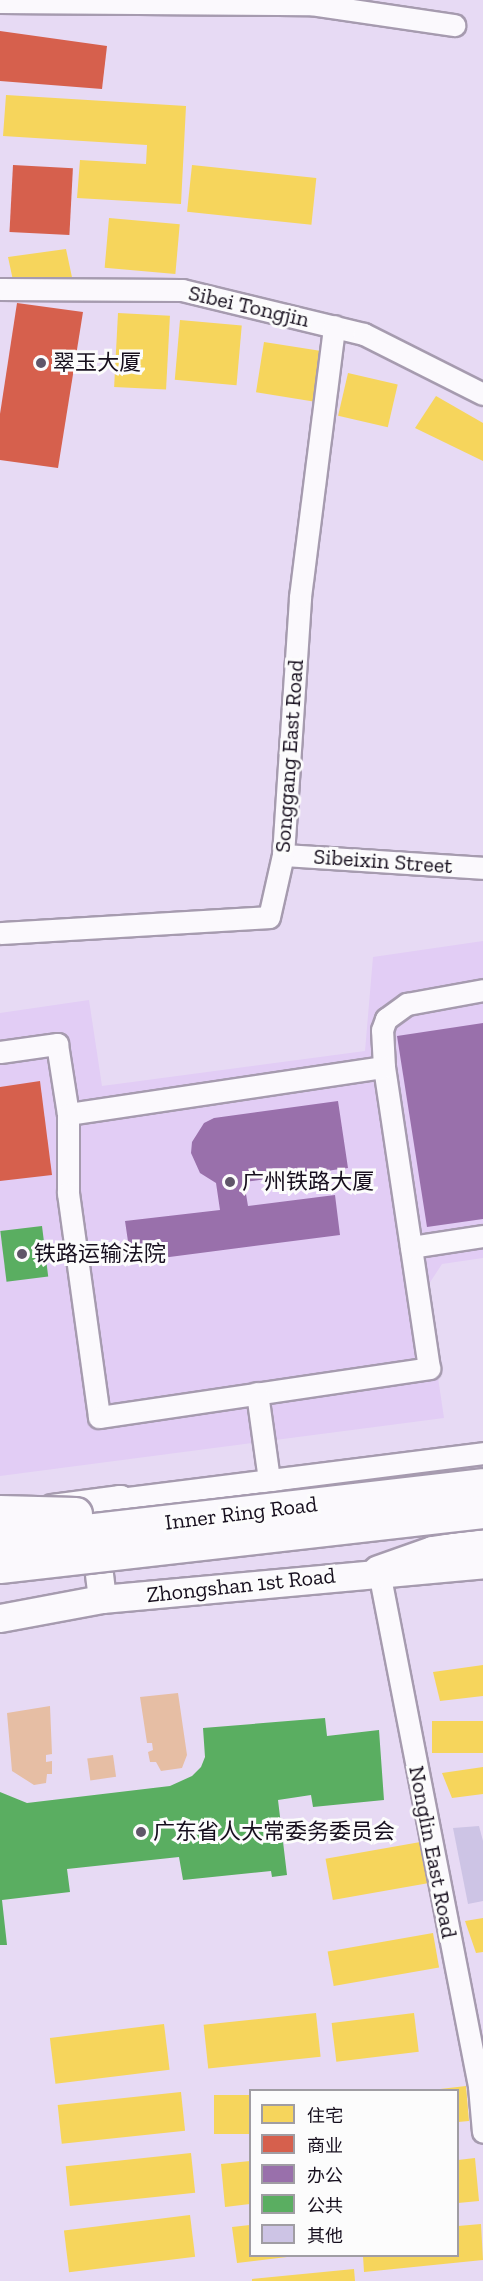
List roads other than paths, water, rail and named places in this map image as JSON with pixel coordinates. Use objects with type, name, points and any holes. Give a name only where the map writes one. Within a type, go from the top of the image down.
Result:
[{"type":"highway","name":"Inner Ring Road","points":[[0,1541],[483,1485]]},
{"type":"highway","points":[[0,1513],[68,1515],[317,1504]]},
{"type":"highway","name":"Inner Ring Road","points":[[0,1567],[483,1512]]},
{"type":"highway","points":[[379,1572],[433,1553],[483,1545]]},
{"type":"main road","points":[[0,1552],[483,1494]]},
{"type":"main road","points":[[0,1513],[120,1499],[173,1532]]},
{"type":"main road","points":[[0,1599],[55,1595],[102,1599],[95,1541]]},
{"type":"main road","name":"Zhongshan 1st Road","points":[[0,1618],[102,1599],[483,1564]]},
{"type":"street","points":[[0,2],[310,4],[454,25]]},
{"type":"street","name":"Sibei Tongjin","points":[[0,289],[182,290],[364,334],[483,394]]},
{"type":"street","name":"Songgang East Road","points":[[0,933],[269,917],[283,855],[300,597],[334,326]]},
{"type":"street","name":"Sibeixin Street","points":[[283,855],[483,868]]},
{"type":"street","points":[[0,1052],[57,1044],[68,1114],[68,1193],[99,1417],[429,1368],[384,1067],[382,1030],[396,1009],[421,999],[483,990]]},
{"type":"street","points":[[68,1114],[384,1067]]},
{"type":"street","points":[[411,1247],[483,1236]]},
{"type":"street","points":[[257,1393],[274,1518]]},
{"type":"street","points":[[120,1499],[483,1454]]},
{"type":"street","name":"Nonglin East Road","points":[[379,1572],[479,2086],[483,2132]]},
{"type":"place","name":"翠玉大厦","points":[[41,363]]},
{"type":"place","name":"广州铁路大厦","points":[[230,1182]]},
{"type":"place","name":"铁路运输法院","points":[[22,1254]]},
{"type":"place","name":"广东省人大常委务委员会","points":[[141,1832]]}]
